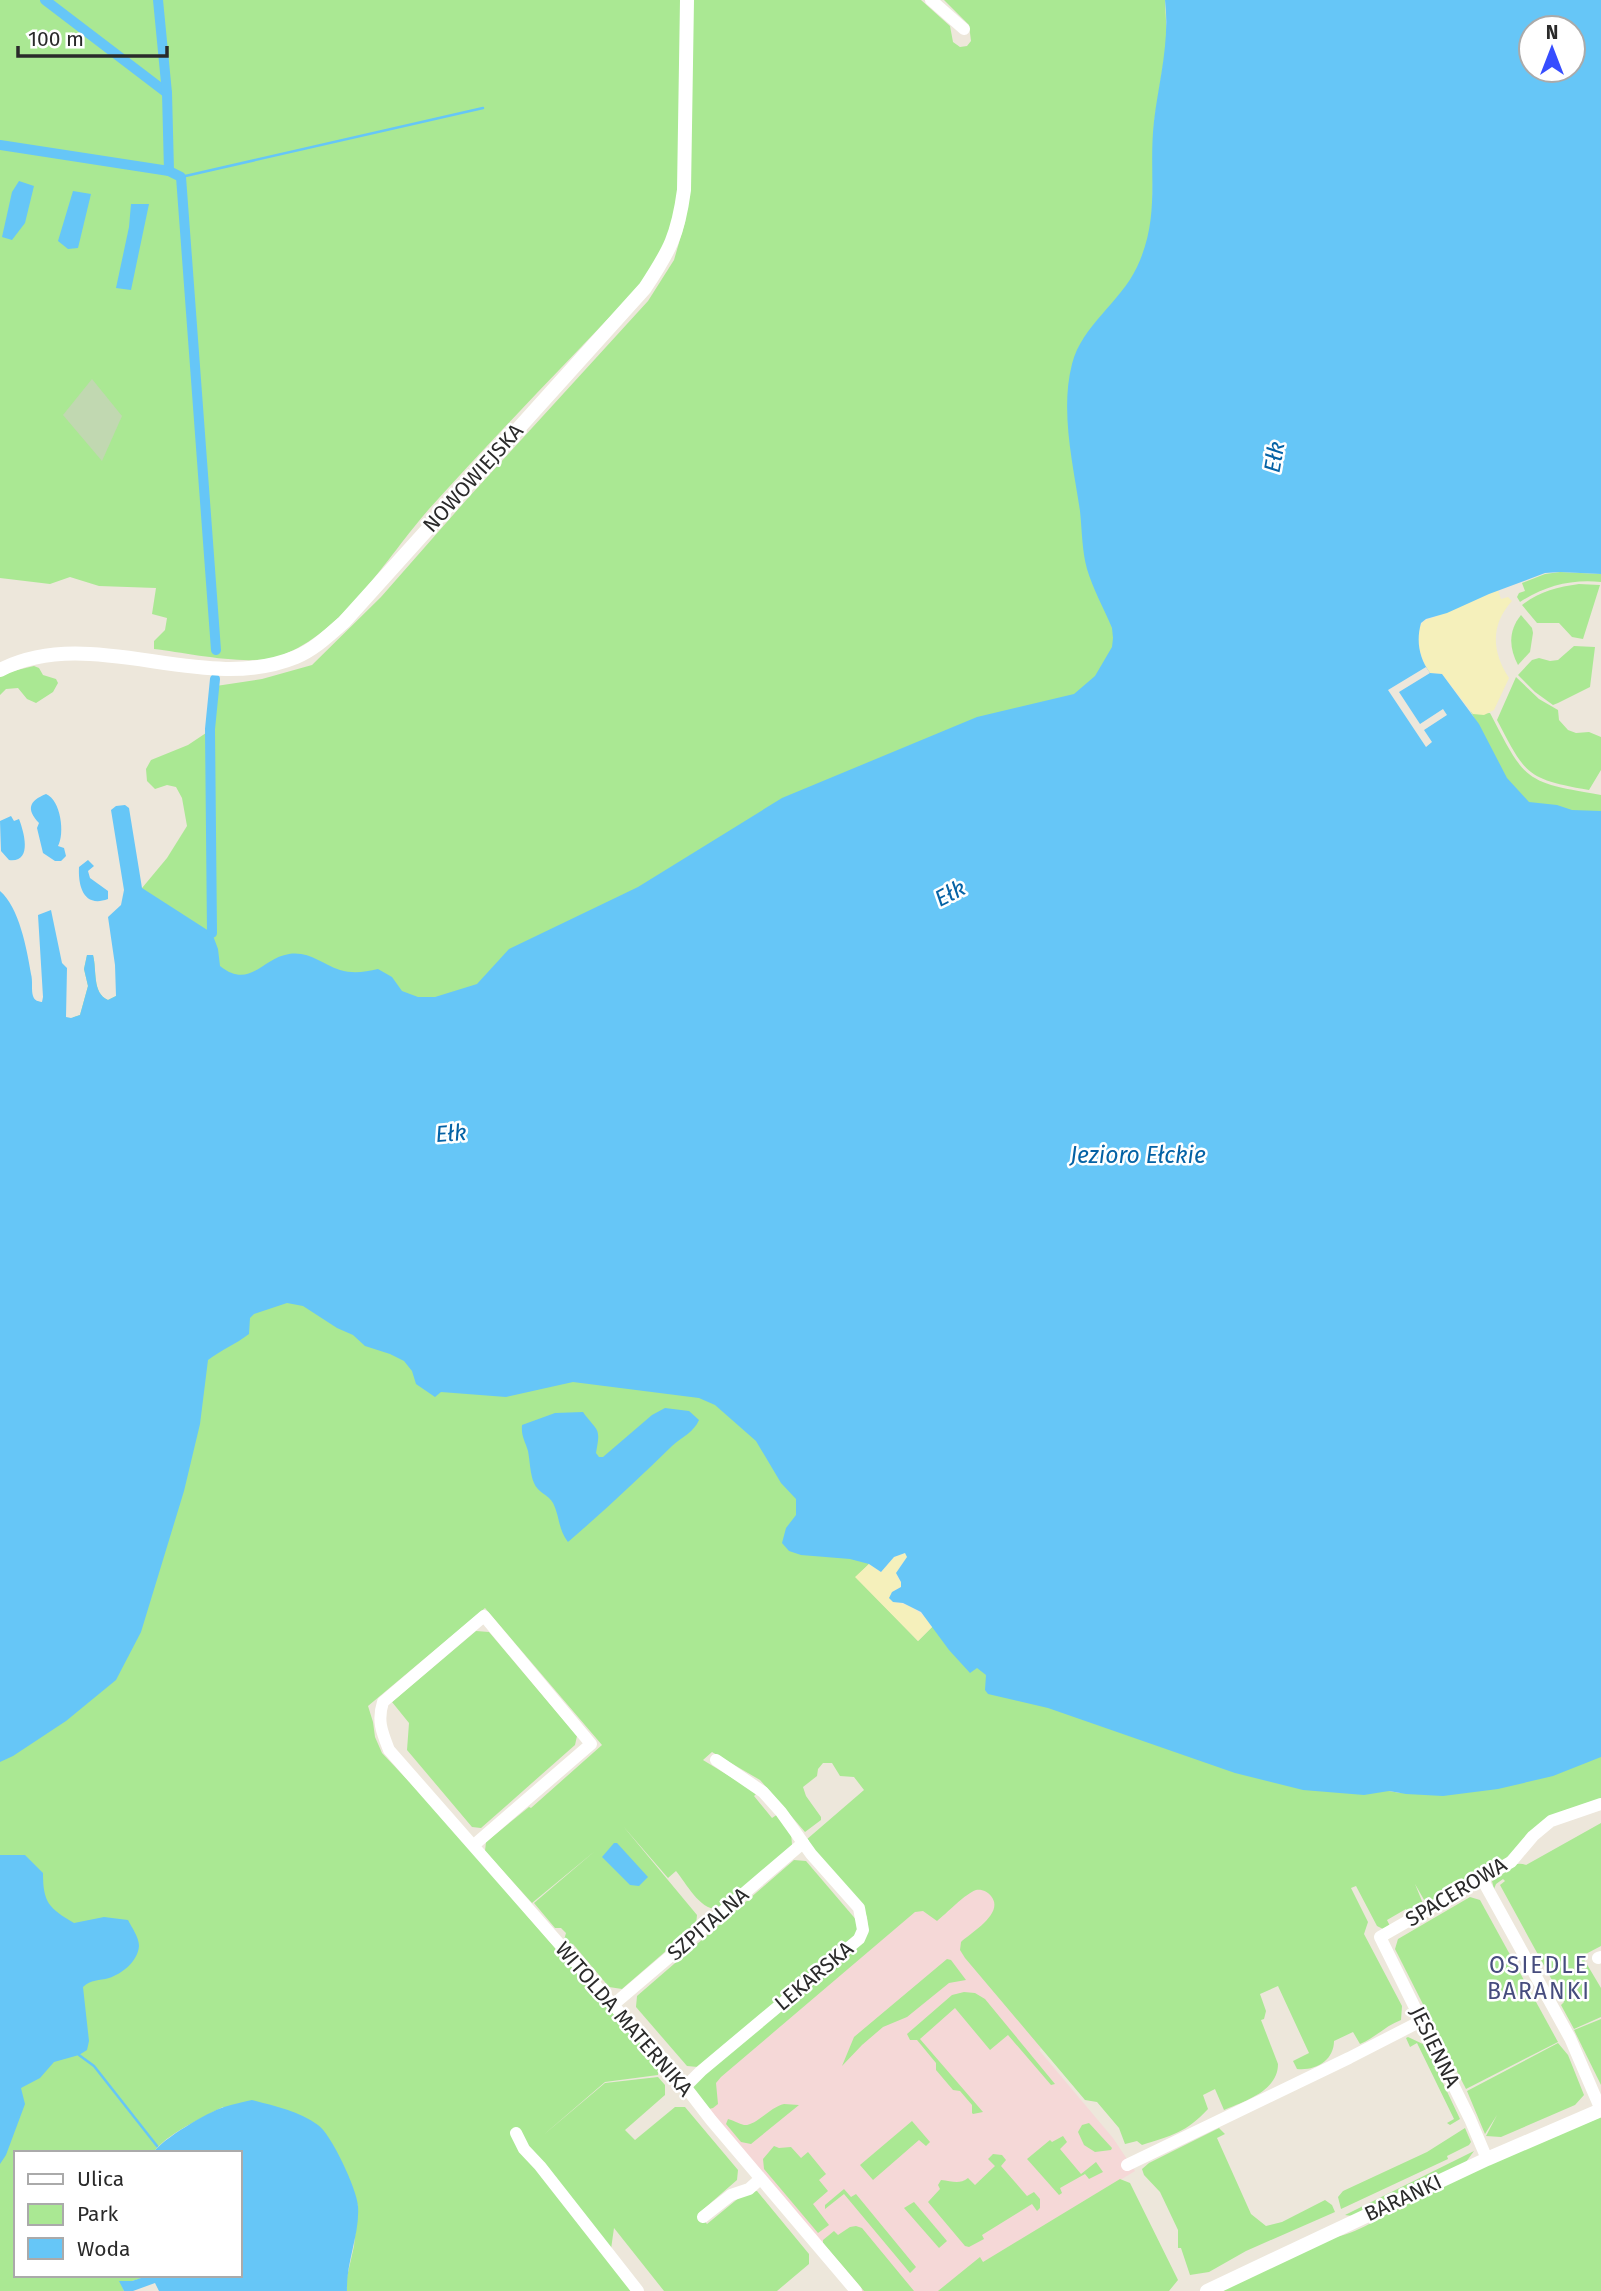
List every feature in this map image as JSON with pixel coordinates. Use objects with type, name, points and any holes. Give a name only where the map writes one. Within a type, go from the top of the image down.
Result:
[{"type":"street","name":"NOWOWIEJSKA","points":[[0,670],[36,657],[75,654],[221,668],[262,667],[299,656],[316,646],[344,622],[646,288],[665,258],[677,230],[684,190],[687,0]]},
{"type":"street","points":[[931,0],[964,29]]},
{"type":"street","name":"WITOLDA MATERNIKA","points":[[474,1845],[591,1744],[484,1616],[383,1702],[379,1716],[380,1727],[389,1750],[638,2030],[856,2291]]},
{"type":"street","name":"LEKARSKA","points":[[684,2088],[859,1939],[863,1930],[859,1908],[811,1854],[763,1792],[716,1760]]},
{"type":"street","name":"SPACEROWA","points":[[1380,1937],[1511,1861],[1533,1836],[1551,1821],[1601,1804]]},
{"type":"street","name":"SZPITALNA","points":[[613,2005],[803,1843]]},
{"type":"street","points":[[1482,1879],[1570,2038],[1601,2110]]},
{"type":"street","name":"JESIENNA","points":[[1380,1937],[1487,2159]]},
{"type":"street","points":[[1127,2165],[1422,2021]]},
{"type":"street","name":"BARANKI","points":[[1207,2291],[1487,2159],[1601,2110]]},
{"type":"street","points":[[516,2133],[524,2149],[638,2291]]},
{"type":"street","points":[[703,2217],[731,2195],[750,2189],[760,2179]]},
{"type":"shaded area","points":[[982,1848],[1108,1991],[1039,2050],[1113,2138],[1135,2171],[941,2291],[862,2291],[695,2095]]},
{"type":"green space","points":[[0,0],[682,0],[678,202],[671,231],[655,264],[629,297],[429,509],[344,612],[303,645],[280,656],[236,660],[154,649],[154,641],[165,630],[167,618],[152,614],[156,588],[99,586],[70,577],[50,584],[0,578]]},
{"type":"green space","points":[[692,0],[921,0],[950,26],[953,42],[960,47],[967,46],[971,41],[969,25],[944,0],[1165,0],[1167,41],[1154,123],[1144,656],[574,995],[71,1018],[80,1015],[88,986],[84,969],[87,955],[93,955],[99,992],[108,1000],[116,996],[142,888],[167,858],[187,826],[182,798],[176,787],[167,785],[155,789],[147,781],[146,769],[151,760],[188,745],[212,729],[216,686],[262,679],[312,665],[381,597],[648,301],[674,260],[685,222]]},
{"type":"green space","points":[[92,379],[122,416],[102,461],[63,415]]},
{"type":"green space","points":[[1545,574],[1601,574],[1601,582],[1559,585],[1520,602],[1517,597],[1525,591],[1522,583]]},
{"type":"green space","points":[[1579,584],[1600,585],[1583,639],[1572,637],[1559,623],[1537,623],[1522,605],[1549,591]]},
{"type":"green space","points":[[1521,615],[1533,633],[1530,652],[1518,665],[1511,640]]},
{"type":"green space","points":[[1574,646],[1595,647],[1590,687],[1553,705],[1518,675],[1532,660],[1558,660]]},
{"type":"green space","points":[[34,666],[39,668],[43,675],[56,679],[58,683],[53,692],[36,703],[27,699],[18,688],[6,689],[0,695],[0,677]]},
{"type":"green space","points":[[1516,677],[1539,699],[1558,710],[1559,720],[1568,730],[1576,733],[1589,732],[1601,737],[1601,770],[1589,790],[1540,778],[1530,772],[1515,753],[1497,720]]},
{"type":"green space","points":[[1470,710],[1473,714],[1490,713],[1512,753],[1530,775],[1556,786],[1601,795],[1601,854],[1560,853],[1500,769]]},
{"type":"green space","points":[[134,1273],[664,1334],[869,1564],[856,1577],[918,1641],[939,1620],[1400,1793],[1601,1708],[1601,1801],[1562,1814],[1509,1856],[1427,1905],[1415,1884],[1424,1906],[1409,1915],[1406,1909],[1387,1920],[1390,1926],[1383,1929],[1377,1926],[1356,1886],[1351,1888],[1368,1922],[1364,1934],[1402,2006],[1401,2020],[1360,2044],[1353,2032],[1334,2041],[1331,2054],[1323,2063],[1311,2068],[1297,2069],[1293,2061],[1309,2053],[1278,1986],[1260,1994],[1266,2011],[1264,2019],[1261,2020],[1278,2064],[1273,2081],[1259,2094],[1224,2110],[1215,2089],[1203,2095],[1208,2109],[1186,2128],[1162,2139],[1142,2145],[1137,2141],[1125,2144],[1119,2128],[1097,2102],[1085,2100],[965,1958],[960,1950],[961,1942],[985,1922],[994,1909],[991,1896],[978,1890],[967,1895],[937,1921],[923,1911],[915,1912],[721,2077],[716,2083],[718,2104],[709,2109],[693,2088],[694,2083],[868,1928],[862,1907],[806,1840],[864,1790],[854,1777],[840,1776],[832,1763],[823,1763],[817,1776],[803,1787],[821,1817],[821,1820],[805,1832],[760,1780],[712,1752],[703,1760],[757,1793],[754,1796],[772,1818],[778,1814],[791,1832],[792,1845],[719,1909],[706,1906],[700,1901],[676,1871],[668,1878],[623,1826],[697,1915],[696,1925],[622,1989],[609,1987],[573,1944],[570,1946],[564,1940],[566,1933],[561,1928],[555,1928],[534,1903],[595,1851],[532,1903],[485,1851],[486,1842],[531,1808],[602,1745],[485,1608],[368,1706],[375,1737],[382,1753],[434,1808],[570,1965],[659,2060],[658,2075],[605,2082],[541,2137],[605,2083],[658,2077],[665,2085],[665,2095],[625,2130],[635,2140],[675,2107],[685,2107],[738,2170],[737,2180],[698,2214],[707,2224],[746,2192],[757,2191],[809,2254],[809,2264],[777,2291],[664,2291],[614,2228],[609,2263],[633,2291],[347,2291],[358,2205],[223,2107],[175,2133],[155,2151],[14,2151],[14,2277],[146,2277],[120,2281],[124,2291],[0,2291],[0,1663]]},
{"type":"green space","points":[[476,1631],[489,1632],[577,1736],[575,1745],[481,1828],[472,1827],[407,1750],[409,1723],[392,1702]]},
{"type":"green space","points":[[1601,1823],[1601,1946],[1582,1956],[1601,1988],[1601,2017],[1574,2029],[1561,2005],[1564,2002],[1500,1885],[1505,1881],[1503,1879],[1496,1884],[1494,1889],[1492,1881],[1508,1867],[1526,1865]]},
{"type":"green space","points":[[794,1860],[806,1861],[858,1922],[858,1933],[698,2067],[687,2066],[636,2007],[637,1996]]},
{"type":"green space","points":[[1470,1897],[1480,1900],[1558,2042],[1466,2089],[1395,1949],[1398,1939]]},
{"type":"green space","points":[[947,1959],[951,1960],[966,1980],[949,1983],[907,2017],[883,2027],[842,2066],[854,2037]]},
{"type":"green space","points":[[975,1993],[985,1999],[1055,2084],[1051,2085],[1008,2035],[990,2050],[955,2008],[920,2039],[983,2112],[972,2113],[972,2105],[960,2091],[953,2090],[936,2070],[936,2063],[917,2040],[910,2040],[907,2034],[952,1995]]},
{"type":"green space","points":[[1601,2019],[1601,2085],[1574,2030]]},
{"type":"green space","points":[[1406,2038],[1425,2045],[1460,2119],[1450,2125],[1447,2123],[1454,2119],[1417,2043],[1410,2047]]},
{"type":"green space","points":[[1558,2043],[1568,2055],[1584,2095],[1575,2105],[1501,2137],[1486,2136],[1497,2115],[1485,2134],[1467,2091]]},
{"type":"green space","points":[[784,2104],[799,2105],[751,2144],[741,2142],[726,2124],[728,2119],[749,2125]]},
{"type":"green space","points":[[1601,2117],[1601,2291],[1220,2291],[1335,2237],[1365,2226],[1459,2178]]},
{"type":"green space","points":[[912,2121],[930,2142],[926,2146],[919,2140],[873,2180],[860,2165]]},
{"type":"green space","points":[[1089,2123],[1111,2150],[1095,2152],[1084,2145],[1078,2132],[1082,2125]]},
{"type":"green space","points":[[1219,2128],[1225,2134],[1217,2138],[1251,2214],[1266,2226],[1282,2222],[1325,2200],[1332,2205],[1335,2212],[1246,2251],[1209,2272],[1190,2275],[1181,2248],[1178,2248],[1178,2230],[1160,2192],[1144,2175],[1142,2169]]},
{"type":"green space","points":[[1465,2128],[1471,2142],[1447,2156],[1448,2159],[1341,2209],[1338,2197],[1343,2191],[1427,2152]]},
{"type":"green space","points":[[1063,2136],[1067,2142],[1060,2149],[1081,2174],[1096,2162],[1103,2172],[1089,2179],[1085,2174],[1060,2188],[1062,2193],[1059,2195],[1027,2159],[1050,2140],[1052,2142]]},
{"type":"green space","points":[[774,2146],[791,2147],[801,2158],[808,2152],[826,2174],[819,2180],[828,2191],[813,2204],[829,2225],[818,2233],[764,2169],[763,2159]]},
{"type":"green space","points":[[1474,2151],[1466,2162],[1352,2216],[1345,2215]]},
{"type":"green space","points":[[993,2154],[1002,2155],[1006,2160],[1001,2166],[1027,2196],[1034,2192],[1040,2199],[1040,2208],[1037,2211],[1032,2204],[982,2235],[984,2239],[969,2247],[965,2246],[928,2202],[940,2189],[938,2185],[941,2180],[958,2182],[968,2178],[975,2185],[995,2166],[988,2159]]},
{"type":"green space","points":[[1120,2179],[1130,2183],[1178,2280],[1169,2291],[938,2291],[980,2257],[983,2262]]},
{"type":"green space","points":[[844,2189],[851,2197],[856,2194],[916,2267],[910,2273],[844,2194],[825,2209],[825,2205]]},
{"type":"green space","points":[[914,2202],[947,2241],[939,2248],[904,2208]]},
{"type":"green space","points":[[856,2226],[862,2228],[914,2291],[864,2291],[823,2243],[834,2231],[838,2235]]},
{"type":"sand","points":[[1498,590],[1501,599],[1508,597],[1512,601],[1500,620],[1496,639],[1499,658],[1509,678],[1494,710],[1484,715],[1473,714],[1442,674],[1430,673],[1420,651],[1418,633],[1425,621]]},
{"type":"sand","points":[[905,1553],[908,1556],[899,1568],[897,1576],[901,1587],[892,1592],[894,1602],[916,1610],[933,1626],[918,1641],[855,1577],[869,1564],[881,1572],[894,1557]]},
{"type":"water","name":"Jezioro Ełckie","points":[[1165,0],[1601,0],[1601,574],[1545,573],[1489,594],[1447,613],[1426,619],[1421,623],[1419,643],[1423,661],[1430,673],[1442,674],[1479,724],[1507,778],[1529,802],[1557,805],[1572,810],[1601,811],[1601,1757],[1553,1776],[1498,1789],[1443,1796],[1389,1791],[1364,1795],[1303,1790],[1235,1773],[1048,1708],[988,1694],[985,1690],[986,1675],[977,1668],[970,1673],[921,1612],[889,1598],[892,1592],[901,1587],[896,1573],[907,1557],[905,1553],[894,1557],[881,1572],[869,1564],[850,1559],[801,1555],[789,1551],[782,1543],[786,1528],[796,1515],[796,1499],[781,1483],[756,1441],[715,1405],[699,1398],[573,1382],[506,1397],[441,1392],[435,1397],[416,1384],[412,1371],[404,1361],[365,1346],[353,1335],[303,1306],[287,1303],[254,1314],[250,1318],[249,1334],[208,1360],[200,1424],[184,1491],[141,1632],[116,1680],[66,1721],[0,1762],[0,891],[12,907],[21,929],[35,1000],[42,1002],[43,997],[38,915],[51,910],[62,963],[67,968],[66,1017],[80,1015],[88,986],[84,969],[87,955],[93,955],[99,992],[108,1000],[116,996],[115,965],[108,917],[121,905],[124,890],[111,810],[125,805],[129,808],[142,888],[212,933],[220,966],[230,973],[248,974],[280,957],[296,954],[309,956],[345,971],[378,969],[392,977],[402,991],[418,997],[435,997],[477,984],[509,949],[638,887],[782,798],[977,717],[1074,694],[1095,676],[1112,647],[1113,638],[1112,628],[1092,584],[1084,555],[1067,419],[1069,382],[1072,364],[1084,337],[1130,280],[1144,248],[1151,212],[1154,121],[1165,46]]},
{"type":"water","points":[[19,181],[34,186],[25,223],[12,240],[2,237],[12,192]]},
{"type":"water","points":[[73,191],[91,194],[78,248],[68,249],[58,241]]},
{"type":"water","points":[[131,204],[149,204],[131,290],[116,288]]},
{"type":"water","points":[[46,794],[55,803],[60,818],[61,834],[58,846],[64,848],[66,856],[61,861],[55,861],[43,853],[37,828],[39,823],[31,810],[33,803]]},
{"type":"water","points":[[11,816],[14,821],[19,819],[23,831],[24,852],[17,860],[9,860],[1,851],[0,821]]},
{"type":"water","points":[[88,860],[94,866],[88,871],[90,878],[108,891],[108,899],[93,901],[84,894],[79,867]]},
{"type":"water","points":[[665,1408],[689,1411],[699,1420],[691,1431],[568,1542],[553,1503],[534,1483],[522,1425],[555,1413],[583,1412],[597,1430],[596,1453],[603,1457],[652,1415]]},
{"type":"water","points":[[617,1843],[648,1877],[639,1886],[630,1885],[602,1857]]},
{"type":"water","points":[[0,1855],[25,1855],[43,1873],[44,1891],[49,1904],[65,1918],[74,1923],[104,1917],[128,1920],[139,1946],[136,1957],[124,1970],[83,1987],[89,2041],[87,2050],[54,2062],[40,2078],[21,2088],[25,2104],[0,2164]]},
{"type":"water","points":[[252,2100],[278,2107],[311,2120],[330,2139],[353,2187],[358,2206],[347,2291],[159,2291],[155,2283],[133,2291],[124,2291],[119,2281],[144,2277],[242,2277],[242,2151],[155,2151],[175,2134],[224,2107]]},
{"type":"pier","points":[[1426,667],[1430,673],[1399,692],[1420,724],[1443,709],[1447,715],[1424,730],[1432,742],[1426,747],[1388,690]]},
{"type":"waterway","points":[[45,0],[167,93]]},
{"type":"waterway","points":[[0,145],[169,171],[167,93],[158,0]]},
{"type":"waterway","points":[[181,177],[483,108]]},
{"type":"waterway","points":[[169,171],[181,177],[216,650]]},
{"type":"waterway","points":[[212,933],[210,729],[215,679]]},
{"type":"waterway","points":[[79,2055],[94,2066],[157,2146]]},
{"type":"district","name":"OSIEDLE BARANKI","points":[[1539,1978]]},
{"type":"water label","name":"Ełk","points":[[1274,457]]},
{"type":"water label","name":"Ełk","points":[[950,893]]},
{"type":"water label","name":"Ełk","points":[[451,1133]]}]
